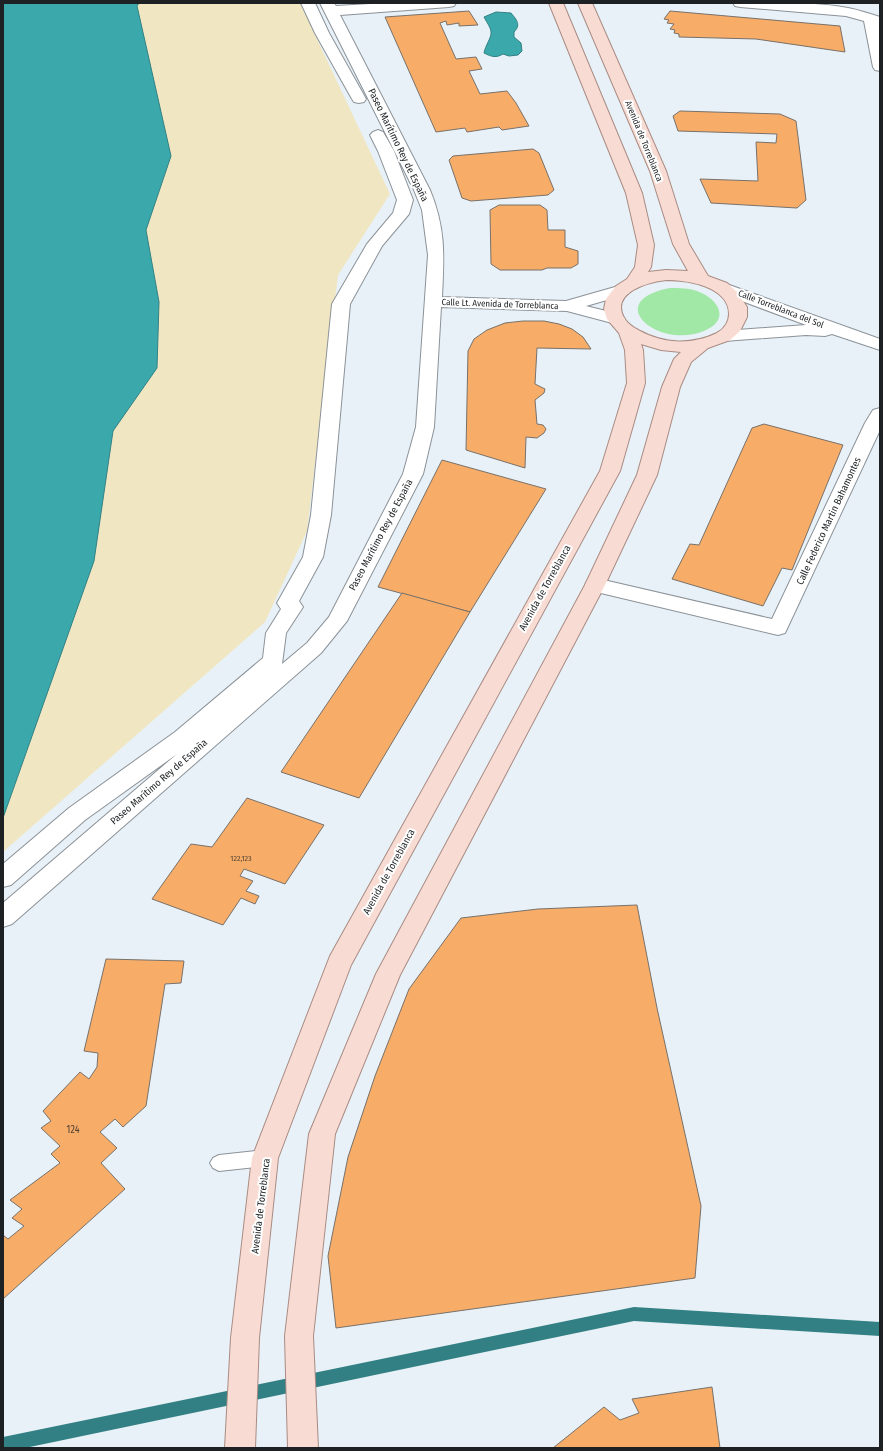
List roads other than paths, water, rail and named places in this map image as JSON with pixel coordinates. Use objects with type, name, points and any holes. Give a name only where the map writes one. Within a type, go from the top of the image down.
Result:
[{"type":"main road","points":[[556,3],[634,193],[646,245],[643,267],[628,286],[615,299],[613,309],[622,325],[642,339],[661,344],[682,346],[702,344],[724,336],[734,327],[738,317],[738,306],[732,296],[721,287],[701,278],[666,274],[649,277],[628,286]]},
{"type":"main road","name":"Avenida de Torreblanca","points":[[585,3],[658,170],[681,244],[701,278]]},
{"type":"main road","name":"Avenida de Torreblanca","points":[[240,1440],[245,1338],[265,1158],[339,964],[610,471],[636,383],[634,350],[622,325]]},
{"type":"main road","points":[[302,1436],[300,1336],[322,1134],[388,974],[595,585],[647,475],[671,387],[683,359],[702,344]]},
{"type":"street","points":[[3,878],[77,814],[183,738],[273,661],[276,633],[293,607],[287,603],[313,557],[321,515],[341,304],[375,244],[401,214],[405,200],[386,151],[353,87],[322,33],[308,3]]},
{"type":"street","points":[[328,7],[449,3]]},
{"type":"street","points":[[740,3],[847,12],[875,19]]},
{"type":"street","points":[[875,3],[875,19],[880,67]]},
{"type":"street","name":"Paseo Marítimo Rey de España","points":[[3,917],[314,648],[336,621],[413,474],[425,427],[431,349],[432,302],[436,255],[430,210],[422,190],[328,7]]},
{"type":"street","name":"Calle Lt. Avenida de Torreblanca","points":[[567,306],[628,286]]},
{"type":"street","name":"Calle Torreblanca del Sol","points":[[721,287],[810,319],[840,332],[880,345]]},
{"type":"street","name":"Calle Lt. Avenida de Torreblanca","points":[[432,302],[567,306],[622,325]]},
{"type":"street","name":"Calle Torreblanca del Sol","points":[[724,336],[806,330],[840,332]]},
{"type":"street","name":"Calle Federico Martin Bahamontes","points":[[595,585],[778,628],[874,423],[880,414]]},
{"type":"lane","points":[[219,1163],[265,1158]]},
{"type":"water","points":[[3,3],[139,3],[137,6],[171,156],[146,230],[159,302],[157,368],[113,431],[94,561],[3,818]]},
{"type":"water","points":[[496,12],[511,13],[516,20],[518,25],[514,32],[514,37],[521,43],[522,51],[518,55],[509,56],[503,54],[494,56],[484,53],[491,30],[484,17]]},
{"type":"waterway","points":[[3,1445],[634,1314],[880,1329]]}]
